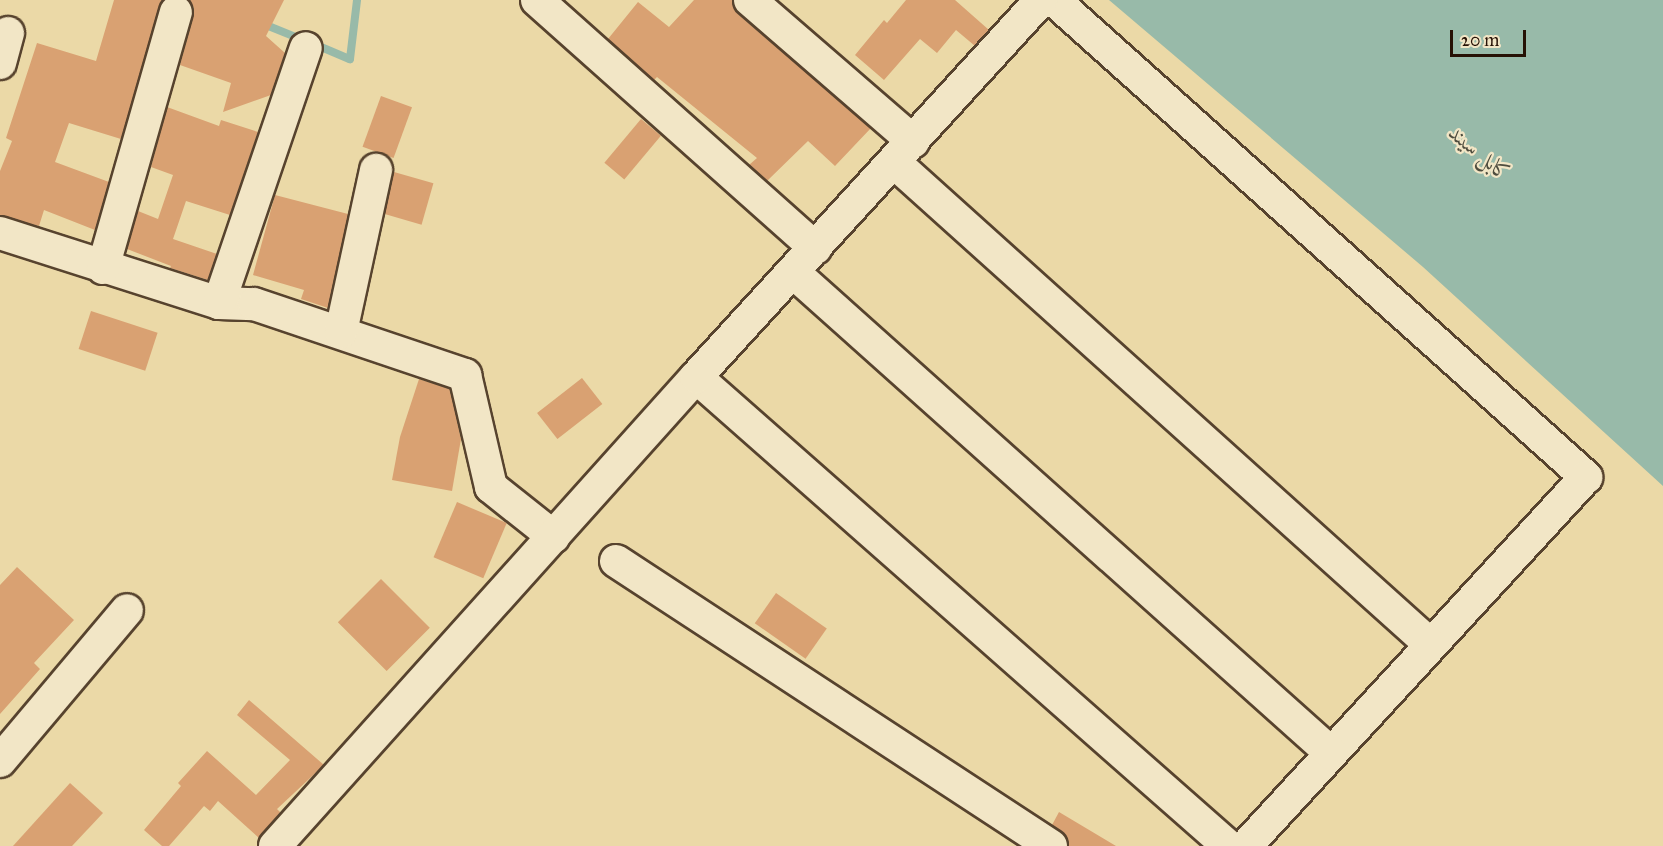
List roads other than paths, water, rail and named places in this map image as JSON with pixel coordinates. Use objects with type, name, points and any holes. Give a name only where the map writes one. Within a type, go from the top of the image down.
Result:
[{"type":"street","points":[[537,0],[814,248]]},
{"type":"street","points":[[750,0],[903,151],[1431,645]]},
{"type":"street","points":[[275,846],[696,377],[1041,0]]},
{"type":"street","points":[[1054,0],[1586,477],[1246,846]]},
{"type":"street","points":[[103,268],[176,12]]},
{"type":"street","points":[[0,63],[8,33]]},
{"type":"street","points":[[219,303],[306,48]]},
{"type":"street","points":[[341,332],[376,170]]},
{"type":"street","points":[[0,233],[103,268],[219,303],[254,303],[465,375],[491,487],[554,537]]},
{"type":"street","points":[[793,272],[1331,753]]},
{"type":"street","points":[[696,377],[1228,846]]},
{"type":"street","points":[[616,561],[1051,846]]},
{"type":"street","points":[[0,761],[127,610]]},
{"type":"water","name":"کابل سيند","points":[[1109,0],[1663,0],[1663,486],[1423,267]]},
{"type":"waterway","points":[[314,44],[350,59],[357,0]]},
{"type":"waterway","points":[[261,23],[303,40]]}]
